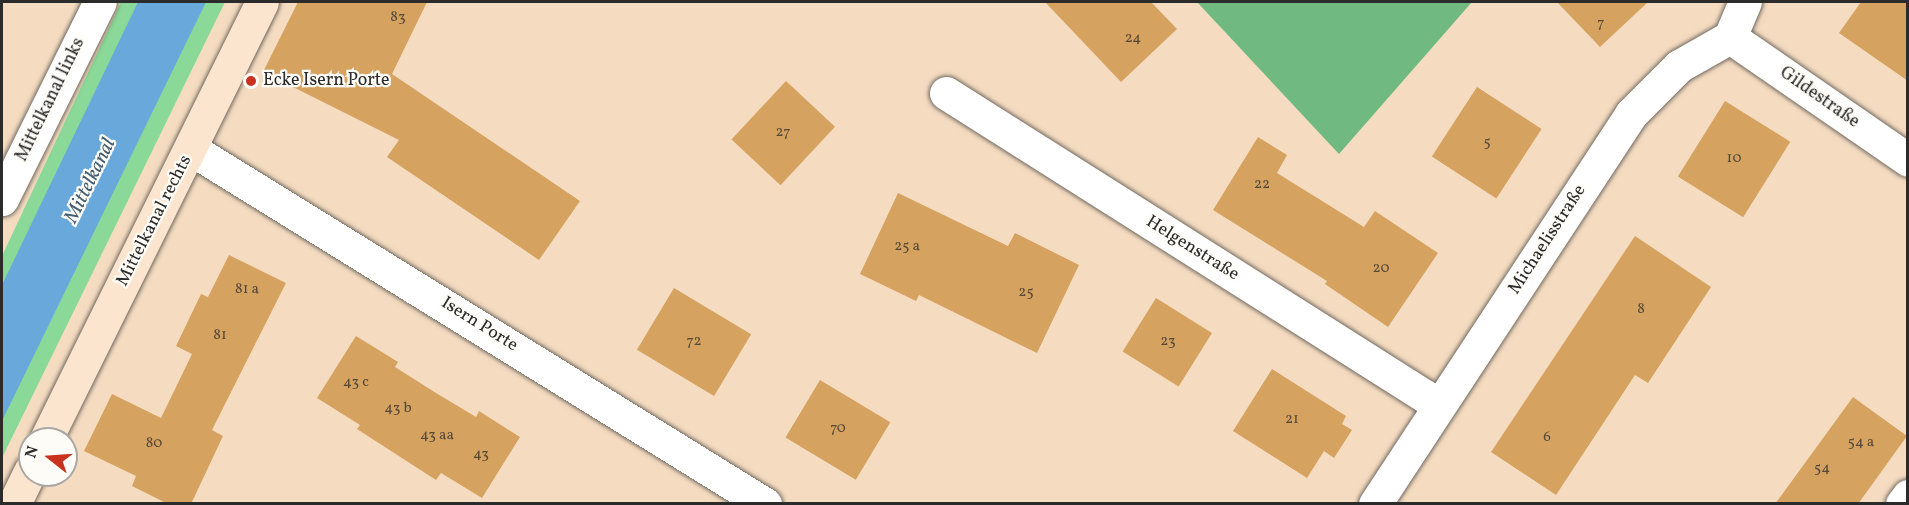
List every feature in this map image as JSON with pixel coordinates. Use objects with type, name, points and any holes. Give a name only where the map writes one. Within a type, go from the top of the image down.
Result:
[{"type":"main road","name":"Mittelkanal rechts","points":[[52,427],[262,2]]},
{"type":"main road","points":[[14,504],[22,487]]},
{"type":"street","name":"Mittelkanal links","points":[[2,199],[100,2]]},
{"type":"street","points":[[1730,37],[1745,2]]},
{"type":"street","name":"Gildestraße","points":[[1730,37],[1908,160]]},
{"type":"street","name":"Michaelisstraße","points":[[1375,504],[1631,114],[1679,66],[1730,37]]},
{"type":"street","name":"Helgenstraße","points":[[946,93],[1439,405]]},
{"type":"street","name":"Isern Porte","points":[[191,149],[765,504]]},
{"type":"street","points":[[1902,504],[1908,496]]},
{"type":"green space","points":[[121,2],[225,2],[2,458],[2,256]]},
{"type":"green space","points":[[1197,2],[1472,2],[1339,154]]},
{"type":"water","name":"Mittelkanal","points":[[138,2],[206,2],[2,421],[2,285]]},
{"type":"building","points":[[298,2],[427,2],[392,74],[580,201],[539,260],[387,157],[399,140],[263,72]]},
{"type":"building","points":[[1045,2],[1151,2],[1177,29],[1121,82]]},
{"type":"building","points":[[1557,2],[1648,2],[1600,47]]},
{"type":"building","points":[[1861,2],[1908,2],[1908,81],[1839,33]]},
{"type":"building","points":[[786,81],[835,127],[780,185],[731,140]]},
{"type":"building","points":[[1477,87],[1542,129],[1496,199],[1432,157]]},
{"type":"building","points":[[1725,101],[1790,142],[1743,217],[1678,176]]},
{"type":"building","points":[[1258,137],[1287,155],[1277,173],[1364,227],[1375,211],[1438,253],[1388,327],[1325,284],[1327,281],[1213,210]]},
{"type":"building","points":[[898,193],[1008,246],[1015,233],[1079,265],[1037,353],[919,295],[916,301],[860,274]]},
{"type":"building","points":[[1635,236],[1711,287],[1648,383],[1635,375],[1556,495],[1491,452]]},
{"type":"building","points":[[229,255],[286,283],[212,430],[223,436],[191,504],[168,504],[132,486],[136,476],[84,451],[112,394],[161,418],[192,354],[176,346],[201,294],[208,297]]},
{"type":"building","points":[[674,288],[751,334],[714,396],[637,350]]},
{"type":"building","points":[[1156,298],[1212,333],[1179,386],[1123,351]]},
{"type":"building","points":[[356,336],[398,362],[395,367],[436,393],[476,417],[479,411],[520,437],[482,498],[441,473],[436,480],[357,429],[360,425],[317,398]]},
{"type":"building","points":[[1272,369],[1346,416],[1342,424],[1352,430],[1334,458],[1324,451],[1307,478],[1233,431]]},
{"type":"building","points":[[820,380],[890,422],[856,480],[785,437]]},
{"type":"building","points":[[1853,397],[1907,436],[1858,504],[1775,504]]},
{"type":"place","name":"Ecke Isern Porte","points":[[251,81]]}]
